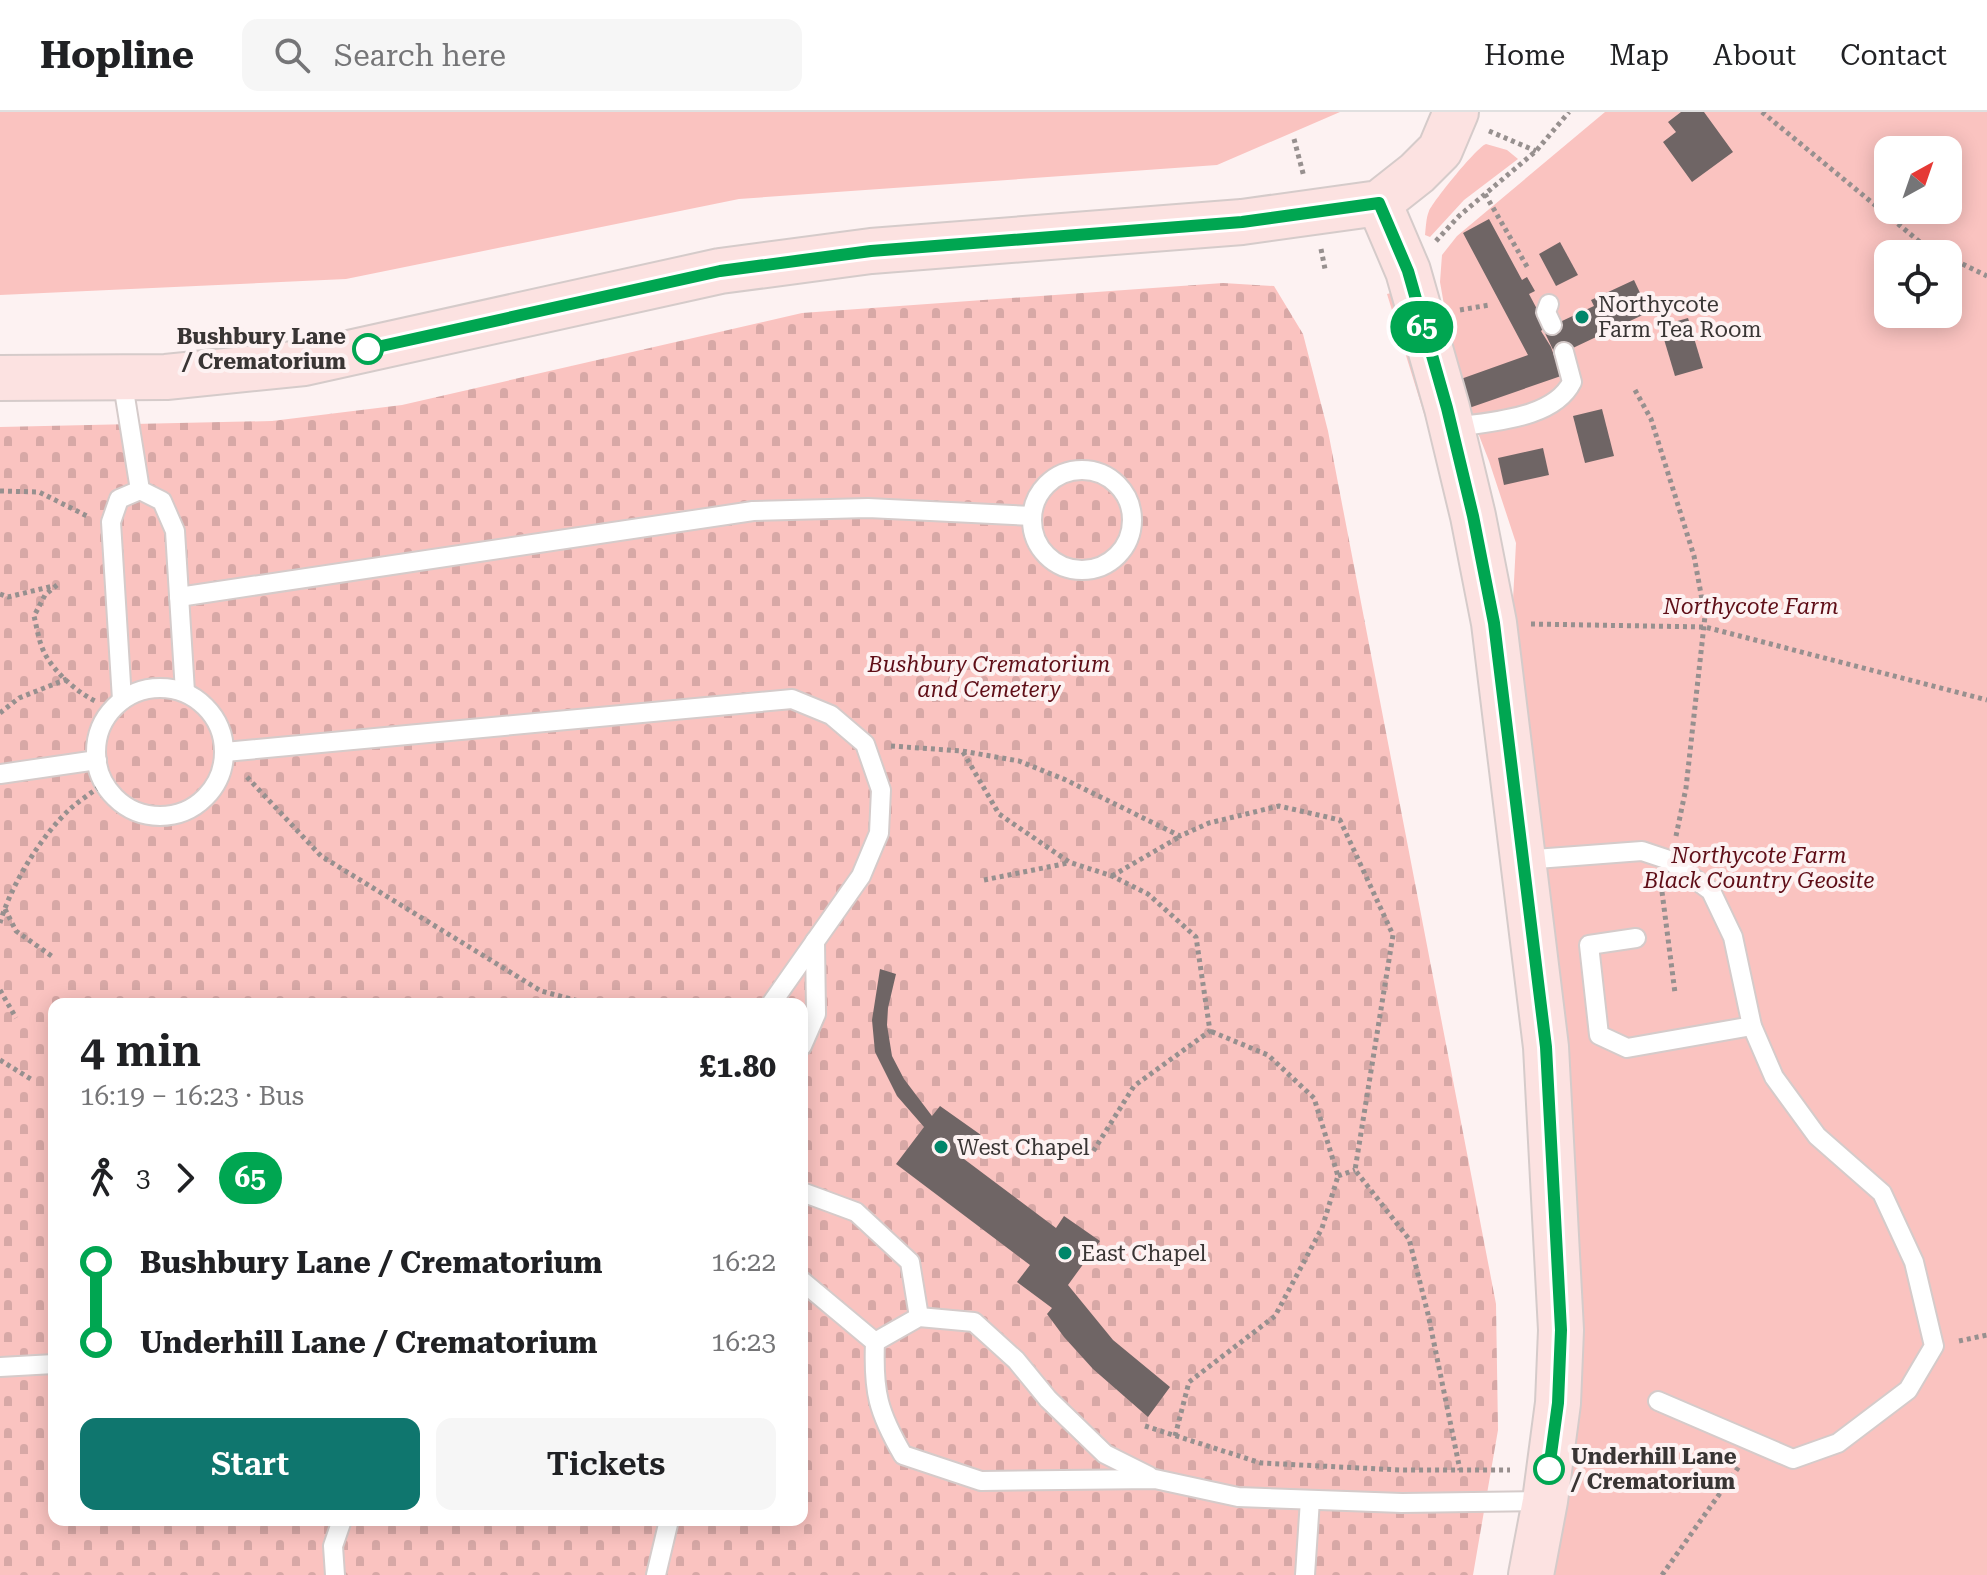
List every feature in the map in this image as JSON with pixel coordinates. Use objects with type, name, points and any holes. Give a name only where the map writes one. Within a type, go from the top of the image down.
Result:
[{"type":"street","points":[[0,378],[166,377],[304,363],[720,271],[871,251],[1242,222],[1379,203],[1440,150],[1456,114]]},
{"type":"street","points":[[1379,203],[1408,271],[1473,516],[1494,623],[1546,1047],[1561,1330],[1558,1403],[1531,1575]]},
{"type":"lane","points":[[1549,304],[1546,312],[1552,325]]},
{"type":"lane","points":[[1451,428],[1540,411],[1556,402],[1566,394],[1572,382],[1564,352]]},
{"type":"lane","points":[[122,378],[140,490]]},
{"type":"lane","points":[[1073,471],[1089,471],[1105,476],[1118,485],[1127,499],[1131,530],[1125,546],[1107,563],[1084,570],[1067,568],[1052,560],[1041,548],[1034,533],[1032,516],[1040,494],[1057,477],[1073,471]]},
{"type":"lane","points":[[117,704],[111,522],[119,499],[140,490],[162,501],[175,531],[185,692]]},
{"type":"lane","points":[[179,597],[753,511],[868,508],[1032,516]]},
{"type":"lane","points":[[164,687],[185,692],[201,702],[214,716],[222,733],[225,752],[221,773],[211,791],[196,806],[176,814],[155,816],[135,811],[117,799],[104,783],[97,760],[99,733],[117,704],[142,690],[164,687]]},
{"type":"lane","points":[[225,752],[792,699],[831,715],[865,744],[881,790],[879,833],[861,876],[775,998]]},
{"type":"lane","points":[[0,774],[97,760]]},
{"type":"lane","points":[[1522,860],[1642,851],[1669,860],[1711,891],[1733,937],[1752,1026],[1774,1077],[1817,1136],[1882,1193],[1914,1262],[1934,1346],[1908,1390],[1838,1443],[1793,1459],[1658,1401]]},
{"type":"lane","points":[[1636,938],[1589,945],[1599,1035],[1627,1048],[1752,1026]]},
{"type":"lane","points":[[808,1032],[816,1014],[815,941]]},
{"type":"lane","points":[[808,1194],[856,1212],[910,1262],[919,1317]]},
{"type":"lane","points":[[808,1286],[875,1342]]},
{"type":"lane","points":[[875,1342],[919,1317],[974,1322],[1016,1360],[1048,1399],[1105,1454],[1155,1479]]},
{"type":"lane","points":[[875,1342],[874,1381],[885,1425],[903,1455],[981,1481],[1155,1479],[1238,1497],[1402,1503],[1547,1486]]},
{"type":"lane","points":[[0,1367],[48,1364]]},
{"type":"lane","points":[[1305,1575],[1310,1500]]},
{"type":"lane","points":[[335,1575],[333,1546],[340,1526]]},
{"type":"lane","points":[[656,1575],[668,1526]]},
{"type":"path","points":[[1408,271],[1459,216],[1536,151],[1569,112]]},
{"type":"path","points":[[1762,112],[1917,240]]},
{"type":"path","points":[[1456,114],[1536,151]]},
{"type":"path","points":[[1485,194],[1529,270]]},
{"type":"path","points":[[1962,264],[1987,276]]},
{"type":"path","points":[[1635,390],[1651,419],[1694,556],[1705,627],[1680,825],[1659,887],[1675,993]]},
{"type":"path","points":[[0,491],[39,492],[82,512],[112,532]]},
{"type":"path","points":[[0,594],[8,597],[57,585],[45,595],[34,616],[45,655],[91,699],[117,704]]},
{"type":"path","points":[[1494,623],[1705,627],[1987,700]]},
{"type":"path","points":[[0,713],[19,698],[67,679]]},
{"type":"path","points":[[865,744],[962,751],[1019,761],[1066,780],[1180,836]]},
{"type":"path","points":[[962,751],[999,814],[1069,862],[1112,876],[1148,894],[1196,937],[1210,1031]]},
{"type":"path","points":[[225,752],[321,856],[541,991],[567,998]]},
{"type":"path","points":[[0,923],[4,908],[31,857],[68,810],[104,783]]},
{"type":"path","points":[[1112,876],[1180,836],[1209,823],[1279,806],[1340,820],[1393,935],[1355,1170],[1409,1239],[1460,1470]]},
{"type":"path","points":[[984,880],[1069,862]]},
{"type":"path","points":[[4,908],[16,931],[53,957]]},
{"type":"path","points":[[0,990],[16,1018]]},
{"type":"path","points":[[1089,1158],[1134,1086],[1210,1031]]},
{"type":"path","points":[[1175,1436],[1189,1382],[1275,1316],[1322,1228],[1338,1176],[1314,1098],[1268,1055],[1210,1031]]},
{"type":"path","points":[[0,1060],[34,1081]]},
{"type":"path","points":[[1338,1176],[1355,1170]]},
{"type":"path","points":[[1145,1426],[1261,1463],[1460,1470],[1547,1486]]},
{"type":"path","points":[[1662,1575],[1741,1463]]},
{"type":"green space","points":[[0,112],[1340,112],[1217,165],[739,199],[346,279],[0,295]]},
{"type":"green space","name":"Northycote Farm","points":[[1605,112],[1987,112],[1987,1575],[1555,1575],[1578,1304],[1531,887],[1513,600],[1516,543],[1457,379],[1440,282],[1442,255],[1457,236]]},
{"type":"green space","points":[[1486,144],[1507,150],[1518,159],[1464,200],[1430,237],[1425,235],[1427,217],[1433,205],[1466,163]]},
{"type":"green space","name":"Bushbury Crematorium and Cemetery","points":[[1223,283],[1274,286],[1303,334],[1328,431],[1496,1304],[1498,1430],[1473,1575],[0,1575],[0,427],[272,421],[402,405],[802,313]]},
{"type":"green space","points":[[1395,292],[1454,500],[1480,628],[1472,628],[1461,551],[1437,456],[1387,294]]},
{"type":"building","points":[[1681,112],[1704,112],[1733,152],[1692,182],[1663,142],[1676,132],[1668,122]]},
{"type":"building","points":[[1489,219],[1522,280],[1527,277],[1535,291],[1529,294],[1547,328],[1594,306],[1591,300],[1634,280],[1649,312],[1556,356],[1543,329],[1541,331],[1551,347],[1561,376],[1469,408],[1458,380],[1528,355],[1463,233]]},
{"type":"building","points":[[1560,242],[1578,275],[1556,286],[1539,254]]},
{"type":"building","points":[[1688,318],[1703,368],[1675,376],[1660,326]]},
{"type":"building","points":[[1602,409],[1614,456],[1585,463],[1573,416]]},
{"type":"building","points":[[1543,448],[1549,475],[1504,485],[1498,458]]},
{"type":"building","points":[[880,969],[896,974],[887,1025],[892,1056],[904,1079],[932,1116],[940,1106],[981,1135],[964,1159],[1056,1228],[1064,1216],[1100,1241],[1068,1285],[1113,1340],[1170,1387],[1148,1417],[1093,1369],[1064,1337],[1047,1314],[1052,1308],[1017,1282],[1030,1265],[896,1164],[924,1127],[897,1096],[875,1052],[872,1020]]},
{"type":"bus line","name":"65","points":[[368,349],[720,271],[871,251],[1242,222],[1379,203],[1408,271],[1447,408],[1494,623],[1546,1047],[1561,1330],[1558,1403],[1549,1469]]},
{"type":"place","name":"Northycote Farm Tea Room","points":[[1582,317]]},
{"type":"place","name":"Bushbury Lane / Crematorium","points":[[368,349]]},
{"type":"place","name":"West Chapel","points":[[941,1147]]},
{"type":"place","name":"East Chapel","points":[[1065,1253]]},
{"type":"place","name":"Underhill Lane / Crematorium","points":[[1549,1469]]},
{"type":"park label","name":"Northycote Farm Black Country Geosite","points":[[1759,868]]}]
